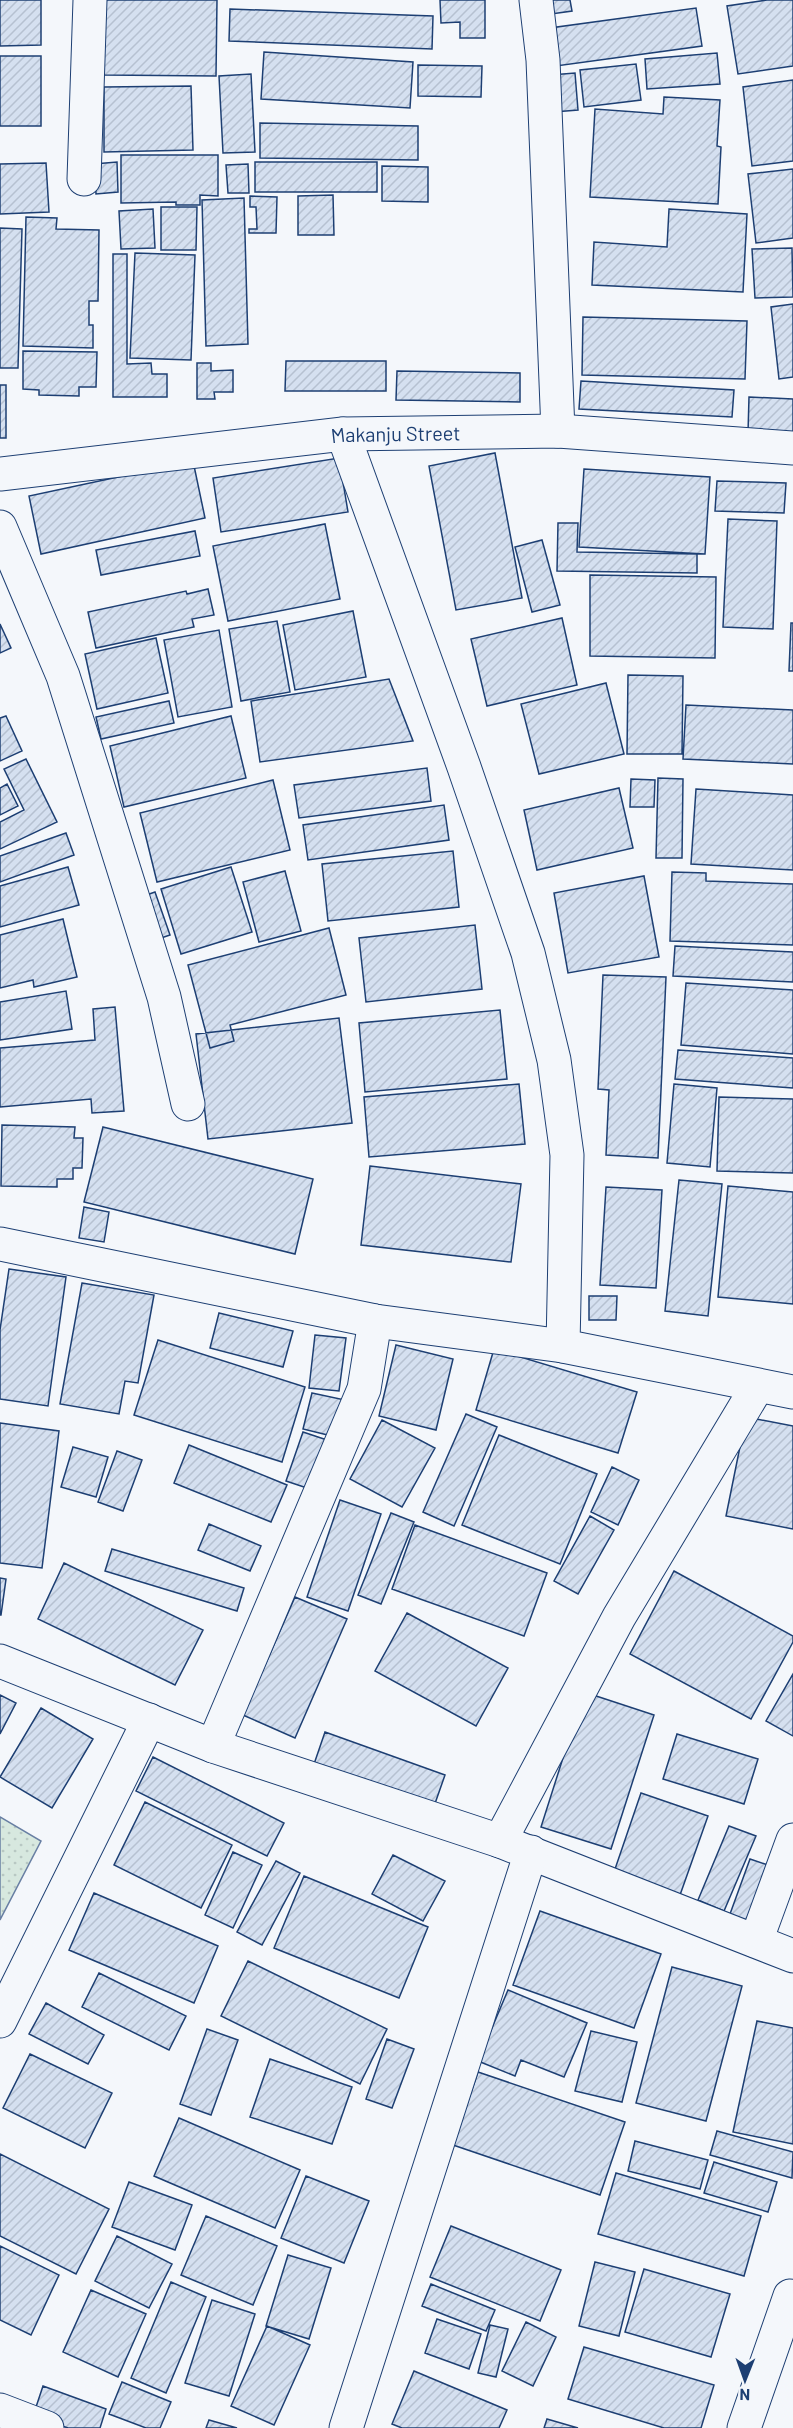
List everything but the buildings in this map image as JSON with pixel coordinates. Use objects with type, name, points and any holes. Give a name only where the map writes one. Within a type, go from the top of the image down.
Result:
[{"type":"street","points":[[84,178],[90,0]]},
{"type":"street","points":[[536,0],[543,60],[558,431]]},
{"type":"street","name":"Makanju Street","points":[[0,474],[344,434],[558,431],[793,448]]},
{"type":"street","points":[[344,434],[464,767],[528,953],[536,985],[554,1060],[567,1155],[563,1346]]},
{"type":"street","points":[[0,527],[63,676],[164,998],[188,1104]]},
{"type":"street","points":[[0,1244],[375,1321],[563,1346],[757,1387],[793,1392]]},
{"type":"street","points":[[213,1746],[364,1389],[375,1321]]},
{"type":"street","points":[[500,1841],[618,1617],[757,1387]]},
{"type":"street","points":[[0,1661],[213,1746],[531,1852],[793,1956]]},
{"type":"street","points":[[0,2022],[148,1720]]},
{"type":"street","points":[[756,1941],[793,1840]]},
{"type":"street","points":[[346,2428],[531,1852]]},
{"type":"street","points":[[744,2428],[790,2296]]},
{"type":"street","points":[[0,2410],[47,2428]]},
{"type":"shaded area","points":[[0,1817],[41,1841],[0,1920]]}]
